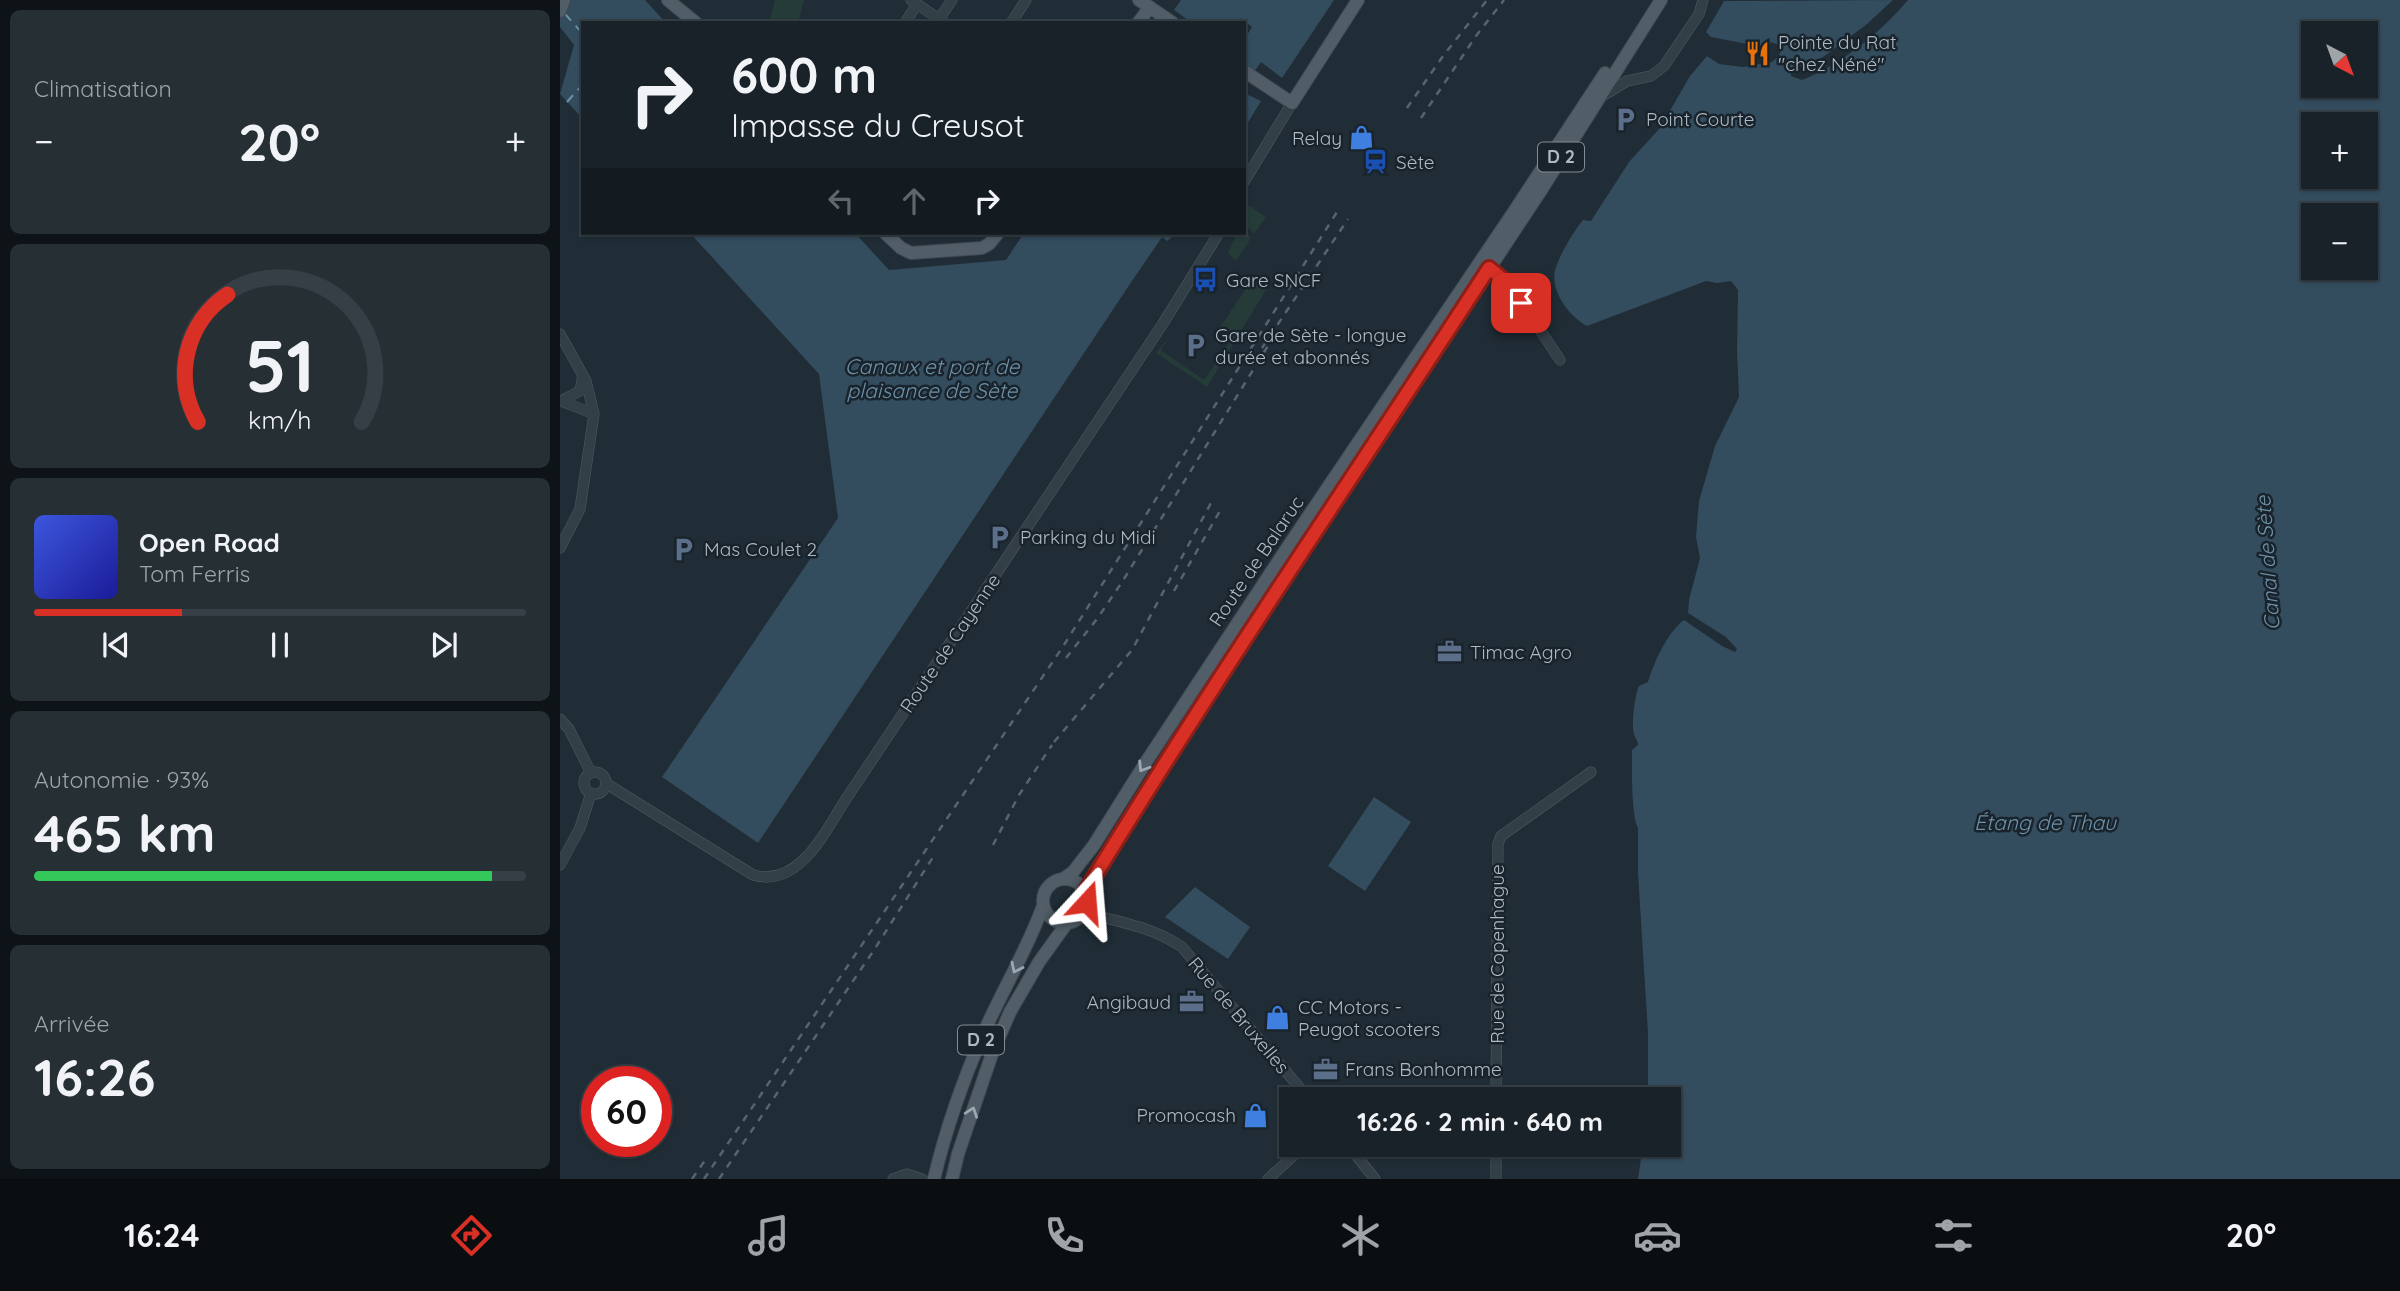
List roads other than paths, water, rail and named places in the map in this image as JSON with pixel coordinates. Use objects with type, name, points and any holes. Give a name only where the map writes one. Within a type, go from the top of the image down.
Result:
[{"type":"main road","points":[[560,10],[564,0]]},
{"type":"main road","points":[[1254,77],[1292,103],[1358,0]]},
{"type":"main road","points":[[1326,48],[1335,43],[1364,0]]},
{"type":"main road","name":"Route de Balaruc","points":[[1085,892],[1223,671],[1613,68],[1653,0]]},
{"type":"main road","name":"Route de Balaruc","points":[[1063,879],[1073,872],[1094,845],[1289,545],[1485,265],[1598,99],[1613,68],[1627,55],[1661,0]]},
{"type":"main road","points":[[671,1],[694,21]]},
{"type":"main road","points":[[1139,21],[1148,2],[1171,21]]},
{"type":"main road","points":[[888,235],[901,248],[911,253],[985,246],[996,235]]},
{"type":"main road","points":[[1063,879],[1078,884],[1085,892],[1087,902],[1084,913],[1077,920],[1066,923],[1051,919],[1043,906],[1046,890],[1063,879]]},
{"type":"main road","name":"D 2","points":[[933,1179],[960,1092],[1043,906]]},
{"type":"main road","name":"D 2","points":[[951,1179],[992,1054],[1010,1012],[1066,923]]},
{"type":"street","points":[[906,21],[914,2],[942,21],[952,0]]},
{"type":"street","points":[[1012,21],[1026,0]]},
{"type":"street","points":[[1598,99],[1631,78],[1651,76],[1664,66],[1699,15],[1703,0]]},
{"type":"street","points":[[1627,55],[1631,78]]},
{"type":"street","points":[[1613,68],[1621,69],[1631,78]]},
{"type":"street","points":[[1246,179],[1292,103]]},
{"type":"street","name":"Route de Cayenne","points":[[591,772],[604,775],[607,783],[753,875],[768,878],[794,869],[812,850],[1162,325],[1218,235]]},
{"type":"street","points":[[1485,265],[1509,284],[1560,360]]},
{"type":"street","points":[[560,334],[590,391],[594,414],[580,509],[560,548]]},
{"type":"street","points":[[561,401],[580,391],[583,375]]},
{"type":"street","points":[[561,401],[594,414]]},
{"type":"street","name":"Route de Cayenne","points":[[560,719],[569,729],[591,772]]},
{"type":"street","name":"Route de Cayenne","points":[[591,772],[584,783],[591,793]]},
{"type":"street","name":"Rue de Copenhague","points":[[1496,1087],[1498,844],[1501,836],[1591,772]]},
{"type":"street","points":[[560,865],[580,828],[591,793],[599,793],[607,783]]},
{"type":"street","name":"Rue de Bruxelles","points":[[1084,913],[1130,924],[1168,938],[1182,947],[1299,1087]]},
{"type":"street","points":[[1268,1179],[1292,1157]]},
{"type":"street","points":[[1357,1157],[1375,1179]]},
{"type":"street","points":[[1496,1157],[1496,1179]]},
{"type":"street","points":[[892,1179],[907,1174],[922,1179]]},
{"type":"water","points":[[560,0],[645,0],[664,21],[581,21],[581,117],[560,94],[574,45],[560,27]]},
{"type":"water","points":[[1181,0],[1334,0],[1282,78],[1261,62],[1246,83],[1246,35],[1252,27],[1240,18],[1238,21],[1189,21],[1174,10]]},
{"type":"water","name":"Étang de Thau","points":[[1893,0],[1826,55],[1810,65],[1796,67],[1791,71],[1791,76],[1802,80],[1831,66],[1860,46],[1908,0],[2400,0],[2400,1179],[1638,1179],[1641,1157],[1681,1157],[1681,1087],[1648,1087],[1638,828],[1632,791],[1632,750],[1638,745],[1633,730],[1634,710],[1639,686],[1648,682],[1662,648],[1684,620],[1722,646],[1735,652],[1737,649],[1726,637],[1688,613],[1700,558],[1696,537],[1699,501],[1715,446],[1739,397],[1738,290],[1731,281],[1706,281],[1587,326],[1574,317],[1563,303],[1554,278],[1560,257],[1575,231],[1583,220],[1591,221],[1629,162],[1660,128],[1690,76],[1707,56],[1719,64],[1743,67],[1772,62],[1779,56],[1782,46],[1771,42],[1768,48],[1711,37],[1706,32],[1724,1]]},
{"type":"water","points":[[1246,94],[1261,101],[1246,126]]},
{"type":"water","name":"Canaux et port de plaisance de Sète","points":[[692,235],[857,235],[889,270],[1006,260],[1023,235],[1172,235],[1167,241],[1162,237],[758,843],[662,777],[838,518],[819,374]]},
{"type":"water","points":[[1374,797],[1411,822],[1365,891],[1328,866]]},
{"type":"water","points":[[1195,887],[1250,927],[1228,959],[1165,917]]},
{"type":"railway","points":[[1407,108],[1487,0]]},
{"type":"railway","points":[[1421,118],[1476,36],[1504,0]]},
{"type":"railway","points":[[704,1179],[1062,648],[1337,212]]},
{"type":"railway","points":[[1262,348],[1348,219]]},
{"type":"railway","points":[[1066,658],[1122,582],[1271,341]]},
{"type":"railway","points":[[1054,742],[1132,650],[1211,503]]},
{"type":"railway","points":[[1174,591],[1221,509]]},
{"type":"railway","points":[[993,845],[1019,795],[1052,745]]},
{"type":"railway","points":[[719,1179],[874,950],[935,854]]},
{"type":"railway","points":[[692,1179],[706,1159]]},
{"type":"place","name":"Pointe du Rat \"chez Néné\"","points":[[1758,53]]},
{"type":"place","name":"Point Courte","points":[[1626,119]]},
{"type":"place","name":"Relay","points":[[1362,138]]},
{"type":"place","name":"Sète","points":[[1376,162]]},
{"type":"place","name":"Gare SNCF","points":[[1206,280]]},
{"type":"place","name":"Gare de Sète - longue durée et abonnés","points":[[1195,346]]},
{"type":"place","name":"Parking du Midi","points":[[1000,537]]},
{"type":"place","name":"Mas Coulet 2","points":[[684,549]]},
{"type":"place","name":"Timac Agro","points":[[1450,652]]},
{"type":"place","name":"Angibaud","points":[[1191,1002]]},
{"type":"place","name":"CC Motors - Peugot scooters","points":[[1278,1018]]},
{"type":"place","name":"Frans Bonhomme","points":[[1325,1069]]},
{"type":"place","name":"Promocash","points":[[1256,1115]]},
{"type":"water label","name":"Canal de Sète","points":[[2268,563]]}]
